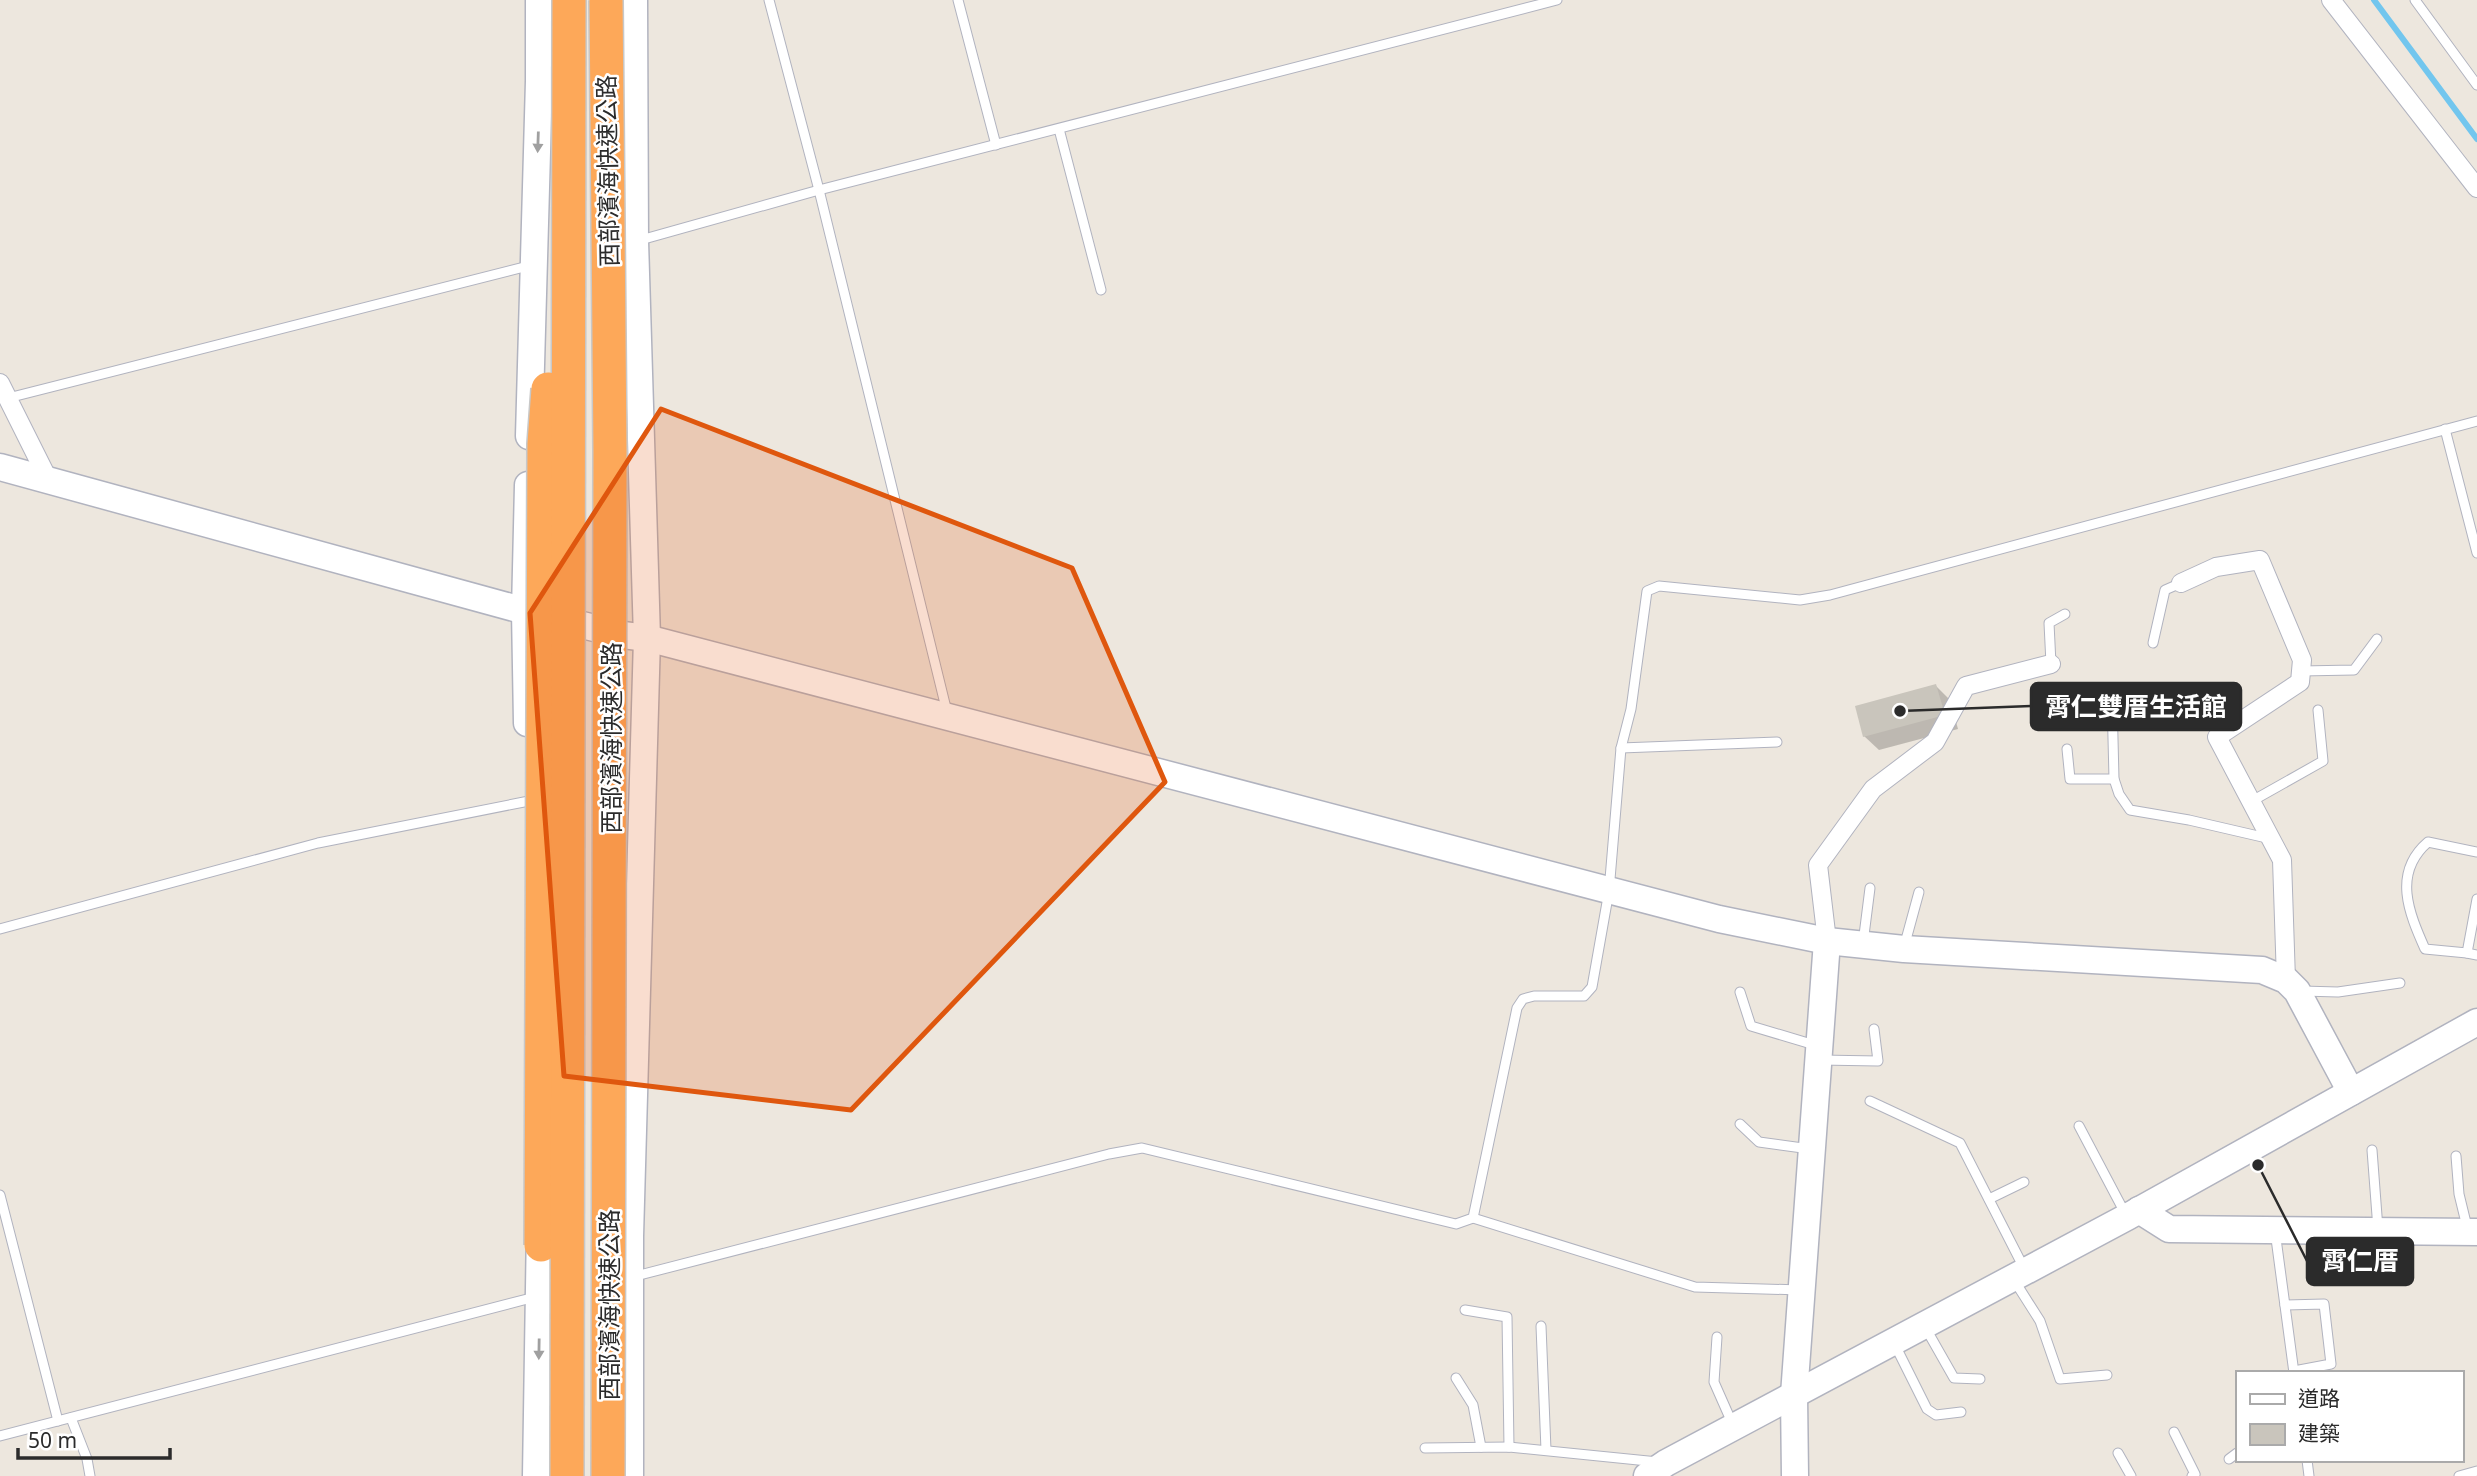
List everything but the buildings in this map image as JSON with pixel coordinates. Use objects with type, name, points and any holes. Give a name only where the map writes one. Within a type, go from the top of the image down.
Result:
[{"type":"highway","name":"西部濱海快速公路","points":[[566,1476],[569,0]]},
{"type":"highway","name":"西部濱海快速公路","points":[[606,0],[610,436],[608,1476]]},
{"type":"highway","points":[[607,91],[632,444],[630,1236]]},
{"type":"highway","points":[[541,1245],[544,444],[567,100]]},
{"type":"main road","points":[[536,1476],[541,1245],[524,611],[539,0]]},
{"type":"main road","points":[[556,0],[558,619],[553,1220],[579,1370],[578,1476]]},
{"type":"main road","points":[[617,0],[635,637],[618,1476]]},
{"type":"main road","points":[[630,1476],[635,637],[634,0]]},
{"type":"main road","points":[[0,467],[524,611],[948,717],[1719,919],[1827,941],[1904,949],[2262,970],[2291,986],[2351,1092]]},
{"type":"main road","points":[[1795,1476],[1794,1395],[1827,941]]},
{"type":"main road","points":[[1657,1470],[2133,1214],[2477,1022]]},
{"type":"main road","points":[[2133,1214],[2169,1229],[2473,1232]]},
{"type":"street","points":[[2331,0],[2477,188]]},
{"type":"street","points":[[4,391],[48,479]]},
{"type":"street","points":[[2181,583],[2216,567],[2260,560],[2302,660],[2300,682],[2217,737],[2282,860],[2291,986]]},
{"type":"street","points":[[1827,941],[1818,865],[1873,789],[1935,741],[1966,686],[2051,664]]},
{"type":"lane","points":[[769,0],[819,190],[948,717]]},
{"type":"lane","points":[[958,0],[996,145]]},
{"type":"lane","points":[[635,241],[819,190],[1558,0]]},
{"type":"lane","points":[[2415,0],[2477,85]]},
{"type":"lane","points":[[1059,128],[1101,290]]},
{"type":"lane","points":[[4,391],[534,264]]},
{"type":"lane","points":[[1473,1218],[1517,1008],[1523,999],[1534,996],[1584,996],[1592,987],[1609,891],[1621,748],[1631,709],[1647,591],[1660,586],[1800,600],[1830,596],[2477,421]]},
{"type":"lane","points":[[2445,429],[2477,553]]},
{"type":"lane","points":[[2153,642],[2165,590],[2181,583]]},
{"type":"lane","points":[[2051,664],[2049,624],[2066,614]]},
{"type":"lane","points":[[2301,671],[2354,670],[2377,639]]},
{"type":"lane","points":[[2112,698],[2114,779],[2119,794],[2130,810],[2273,839]]},
{"type":"lane","points":[[2252,801],[2323,761],[2318,710]]},
{"type":"lane","points":[[1621,748],[1777,741]]},
{"type":"lane","points":[[2067,749],[2070,779],[2114,779]]},
{"type":"lane","points":[[0,929],[318,843],[529,802]]},
{"type":"lane","points":[[2477,852],[2428,842],[2416,852],[2406,885],[2409,912],[2425,949],[2472,954],[2477,899]]},
{"type":"lane","points":[[1863,945],[1870,888]]},
{"type":"lane","points":[[1904,949],[1919,892]]},
{"type":"lane","points":[[2291,986],[2338,992],[2400,983]]},
{"type":"lane","points":[[1740,992],[1751,1026],[1819,1053],[1878,1061],[1874,1029]]},
{"type":"lane","points":[[1870,1101],[1960,1143],[1989,1199],[2040,1321],[2060,1379],[2107,1375]]},
{"type":"lane","points":[[1740,1124],[1759,1142],[1812,1149]]},
{"type":"lane","points":[[2079,1126],[2133,1214]]},
{"type":"lane","points":[[630,1277],[1096,1157],[1142,1148],[1456,1224],[1473,1218],[1695,1287],[1801,1290]]},
{"type":"lane","points":[[2372,1150],[2378,1231]]},
{"type":"lane","points":[[2456,1156],[2459,1194],[2473,1232]]},
{"type":"lane","points":[[1989,1199],[2024,1182]]},
{"type":"lane","points":[[0,1195],[58,1421]]},
{"type":"lane","points":[[2274,1230],[2294,1371]]},
{"type":"lane","points":[[0,1436],[540,1296]]},
{"type":"lane","points":[[2285,1305],[2324,1304],[2332,1364],[2299,1371]]},
{"type":"lane","points":[[1465,1310],[1507,1318],[1509,1447]]},
{"type":"lane","points":[[1541,1326],[1546,1450]]},
{"type":"lane","points":[[1924,1326],[1954,1378],[1980,1379]]},
{"type":"lane","points":[[1717,1338],[1714,1382],[1734,1427]]},
{"type":"lane","points":[[1893,1342],[1927,1409],[1936,1415],[1961,1412]]},
{"type":"lane","points":[[1456,1378],[1473,1405],[1481,1447]]},
{"type":"lane","points":[[71,1418],[87,1459],[90,1476]]},
{"type":"lane","points":[[2174,1433],[2195,1474],[2192,1476]]},
{"type":"lane","points":[[1425,1448],[1509,1447],[1546,1450],[1657,1470]]},
{"type":"lane","points":[[2118,1453],[2131,1476]]},
{"type":"lane","points":[[2459,1476],[2477,1471]]},
{"type":"highlighted area","points":[[661,409],[1072,568],[1165,782],[851,1110],[564,1076],[530,613]]},
{"type":"waterway","points":[[2374,0],[2477,139]]},
{"type":"place","name":"霄仁雙厝生活館","points":[[1900,711]]},
{"type":"place","name":"霄仁厝","points":[[2258,1165]]}]
